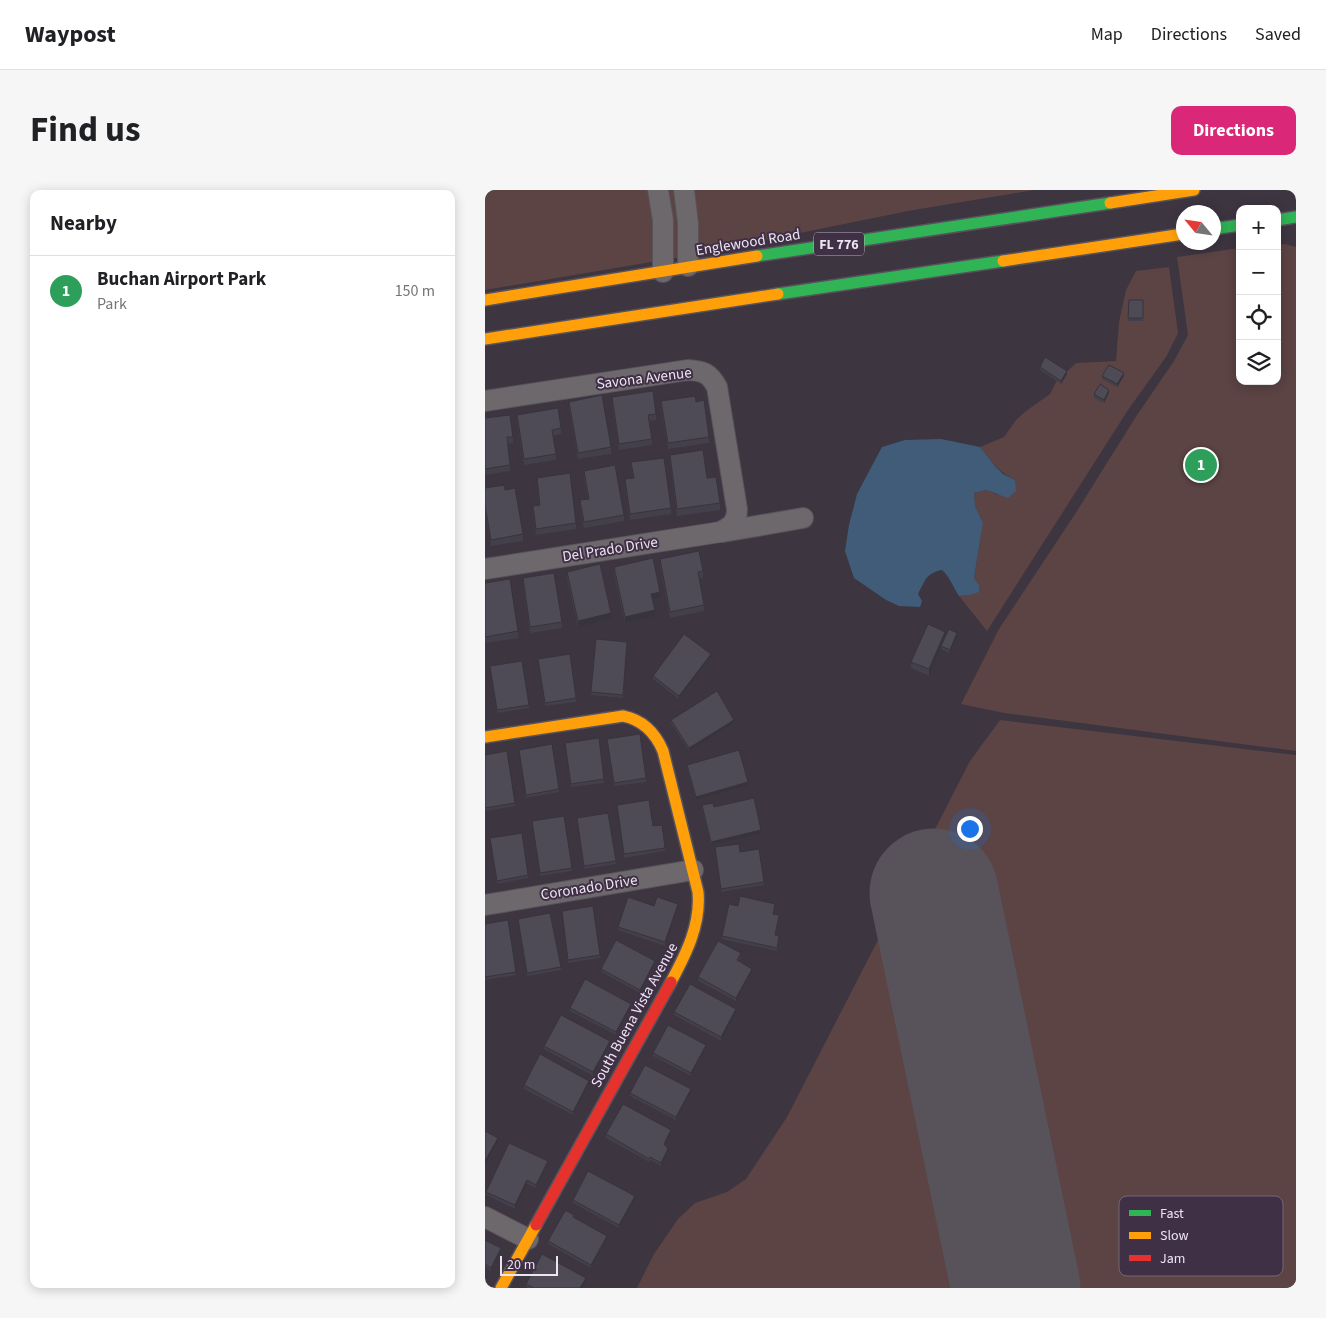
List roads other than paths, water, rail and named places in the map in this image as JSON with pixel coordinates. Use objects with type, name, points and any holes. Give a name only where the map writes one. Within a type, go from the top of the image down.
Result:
[{"type":"main road","name":"Englewood Road","points":[[485,300],[663,272],[685,275],[1194,190]]},
{"type":"main road","points":[[1281,219],[1296,217]]},
{"type":"main road","points":[[1221,228],[1236,226]]},
{"type":"main road","points":[[486,339],[1176,235]]},
{"type":"main road","points":[[486,339],[508,325]]},
{"type":"main road","name":"South Buena Vista Avenue","points":[[485,737],[615,716],[630,717],[644,724],[655,734],[663,750],[693,870],[699,905],[690,944],[501,1288]]},
{"type":"street","points":[[658,190],[663,220],[663,272]]},
{"type":"street","points":[[684,190],[688,223],[685,275]]},
{"type":"street","name":"Savona Avenue","points":[[485,401],[688,370],[702,371],[712,379],[717,387],[737,509],[736,519],[726,528]]},
{"type":"street","name":"Del Prado Drive","points":[[485,569],[726,528],[803,518]]},
{"type":"street","name":"Coronado Drive","points":[[485,904],[693,870]]},
{"type":"street","points":[[485,1217],[528,1239]]},
{"type":"water","points":[[941,439],[980,447],[1003,474],[1015,480],[1016,491],[1008,498],[986,490],[974,493],[975,506],[983,523],[974,578],[979,585],[979,592],[959,596],[942,570],[932,573],[924,581],[918,594],[922,601],[920,607],[899,606],[886,600],[854,578],[845,551],[849,525],[857,494],[882,447],[905,440]]},
{"type":"place","name":"Buchan Airport Park","points":[[1201,465]]}]
